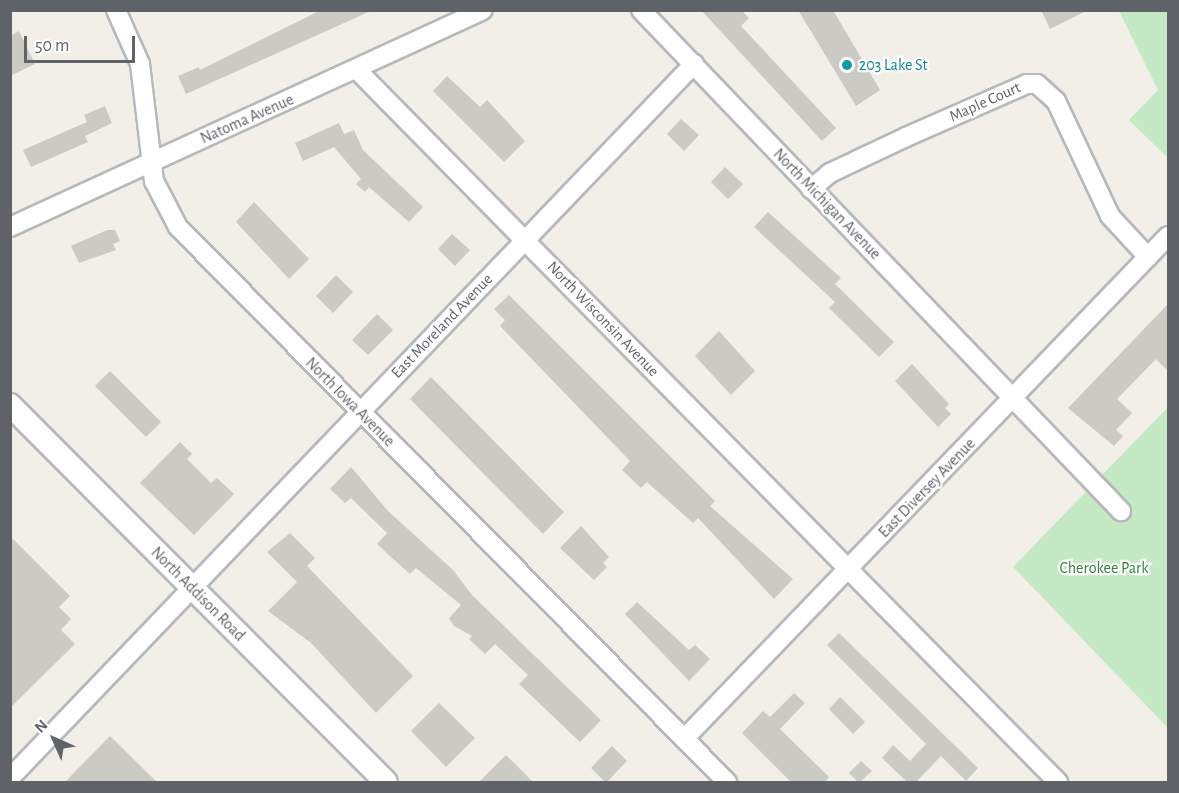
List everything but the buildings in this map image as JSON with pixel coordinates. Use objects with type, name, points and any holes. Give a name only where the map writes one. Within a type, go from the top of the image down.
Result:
[{"type":"street","name":"North Iowa Avenue","points":[[116,10],[140,64],[151,163],[159,195],[178,227],[727,783]]},
{"type":"street","name":"Natoma Avenue","points":[[10,227],[483,10]]},
{"type":"street","name":"North Michigan Avenue","points":[[641,10],[1121,511]]},
{"type":"street","name":"East Moreland Avenue","points":[[10,778],[359,411],[694,64]]},
{"type":"street","name":"North Wisconsin Avenue","points":[[356,69],[1058,783]]},
{"type":"street","name":"Maple Court","points":[[812,189],[830,173],[906,137],[1027,84],[1037,84],[1056,101],[1110,216],[1148,257]]},
{"type":"street","name":"East Diversey Avenue","points":[[684,739],[1168,236]]},
{"type":"street","name":"North Addison Road","points":[[10,405],[386,783]]},
{"type":"green space","points":[[1119,11],[1168,11],[1168,158],[1129,120],[1158,90]]},
{"type":"green space","name":"Cherokee Park","points":[[1168,407],[1168,728],[1013,567]]},
{"type":"place","name":"203 Lake St","points":[[847,65]]}]
